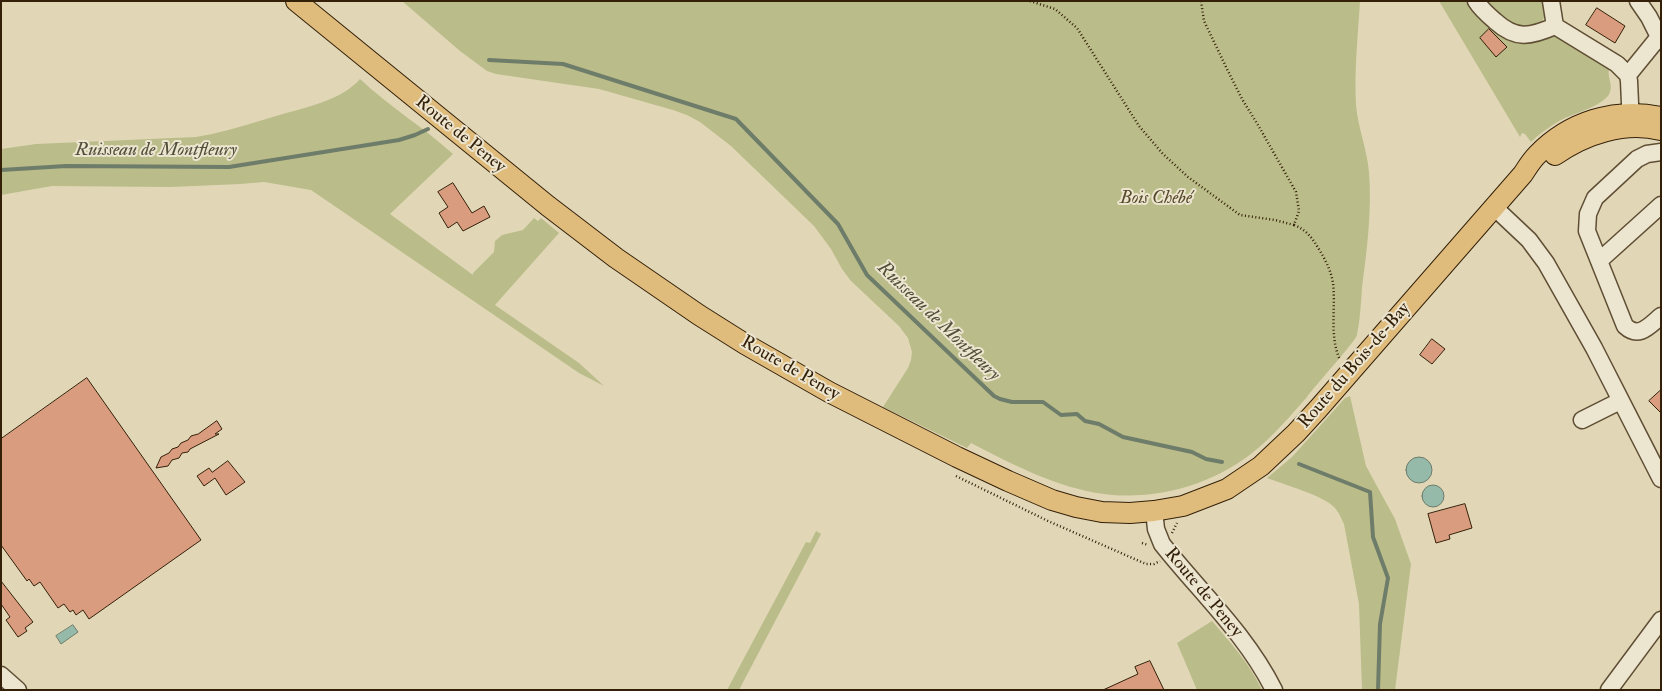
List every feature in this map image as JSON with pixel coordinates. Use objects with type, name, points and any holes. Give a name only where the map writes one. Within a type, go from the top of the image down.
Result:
[{"type":"main road","name":"Route de Peney","points":[[296,1],[548,206],[656,286],[745,344],[860,408],[1035,494],[1066,505],[1102,512],[1130,514],[1154,511]]},
{"type":"main road","name":"Route du Bois-de-Bay","points":[[1154,511],[1183,506],[1226,489],[1250,475],[1273,455],[1318,409],[1523,174],[1535,156],[1557,138],[1573,128],[1596,118],[1631,121],[1661,117]]},
{"type":"main road","name":"Route du Bois-de-Bay","points":[[1631,121],[1645,128],[1661,130]]},
{"type":"street","points":[[1476,1],[1480,8],[1505,30],[1515,35],[1531,35],[1555,26]]},
{"type":"street","points":[[1551,1],[1555,26],[1618,64],[1628,75],[1631,121]]},
{"type":"street","points":[[1628,75],[1660,39],[1649,17],[1638,1]]},
{"type":"street","points":[[1661,152],[1637,158],[1595,198],[1588,214],[1587,231],[1625,326],[1630,331],[1636,333],[1647,328],[1661,316]]},
{"type":"street","points":[[1599,261],[1661,205]]},
{"type":"street","points":[[1494,207],[1537,249],[1586,333],[1661,479]]},
{"type":"street","points":[[1582,420],[1620,401]]},
{"type":"street","name":"Route de Peney","points":[[1154,511],[1158,538],[1237,632],[1274,690]]},
{"type":"street","points":[[1609,690],[1661,620]]},
{"type":"street","points":[[1,675],[18,690]]},
{"type":"path","points":[[1030,1],[1055,9],[1076,28],[1139,126],[1163,154],[1188,176],[1240,215],[1294,225],[1303,228],[1308,233],[1317,245],[1331,273],[1334,296],[1334,339],[1340,358]]},
{"type":"path","points":[[1201,1],[1204,21],[1234,84],[1296,192],[1300,211],[1294,225]]},
{"type":"path","points":[[952,474],[1088,540],[1146,564],[1156,564],[1169,553]]},
{"type":"green space","name":"Bois Chébé","points":[[402,1],[1360,1],[1356,105],[1368,163],[1370,201],[1357,335],[1350,346],[1277,430],[1257,449],[1223,472],[1185,487],[1144,495],[1104,494],[1052,481],[971,443],[967,448],[883,407],[908,368],[911,360],[912,352],[908,338],[899,326],[851,281],[814,226],[731,146],[700,122],[673,110],[599,89],[496,74],[487,71],[460,51]]},
{"type":"green space","points":[[1439,1],[1545,1],[1546,13],[1540,26],[1609,69],[1610,92],[1597,105],[1559,121],[1531,142],[1525,134],[1522,133],[1520,137]]},
{"type":"green space","points":[[360,79],[453,154],[390,214],[473,275],[494,252],[495,241],[502,235],[523,230],[534,218],[538,221],[541,218],[559,233],[495,305],[579,363],[604,386],[579,373],[311,190],[264,182],[171,187],[52,186],[1,195],[1,149],[36,144],[196,137],[212,134],[321,103],[343,93]]},
{"type":"green space","points":[[1350,396],[1366,466],[1395,519],[1411,564],[1395,690],[1362,690],[1359,604],[1344,524],[1339,513],[1322,499],[1267,478],[1292,457],[1345,398]]},
{"type":"green space","points":[[816,531],[821,534],[739,690],[727,690],[806,542],[810,543]]},
{"type":"green space","points":[[1212,621],[1246,662],[1262,690],[1197,690],[1177,643]]},
{"type":"shaded area","points":[[1419,457],[1428,461],[1432,470],[1428,479],[1419,483],[1410,479],[1406,470],[1410,461]]},
{"type":"shaded area","points":[[1429,485],[1437,485],[1444,492],[1444,500],[1437,507],[1429,507],[1422,500],[1422,492]]},
{"type":"shaded area","points":[[73,625],[78,632],[61,644],[56,636]]},
{"type":"building","points":[[1597,8],[1625,26],[1615,43],[1586,25]]},
{"type":"building","points":[[1489,29],[1507,47],[1496,57],[1480,38]]},
{"type":"building","points":[[453,183],[472,213],[484,206],[490,217],[463,231],[457,222],[448,228],[439,213],[448,207],[438,192]]},
{"type":"building","points":[[1432,339],[1445,349],[1432,364],[1420,355]]},
{"type":"building","points":[[87,378],[201,540],[89,619],[83,610],[76,615],[73,610],[70,612],[64,604],[58,608],[40,582],[34,586],[29,579],[27,581],[1,545],[1,439]]},
{"type":"building","points":[[1661,390],[1661,413],[1649,401]]},
{"type":"building","points":[[217,421],[222,429],[215,434],[219,434],[190,449],[188,452],[182,453],[179,458],[172,460],[168,466],[156,468],[161,457]]},
{"type":"building","points":[[228,461],[245,482],[226,495],[215,478],[204,486],[197,476],[209,468],[212,472]]},
{"type":"building","points":[[1465,504],[1472,528],[1449,535],[1450,539],[1436,543],[1428,514]]},
{"type":"building","points":[[1,581],[33,622],[25,628],[27,631],[18,637],[6,620],[10,617],[1,604]]},
{"type":"building","points":[[1150,661],[1164,690],[1103,690],[1138,674],[1135,667]]},
{"type":"waterway","name":"Ruisseau de Montfleury","points":[[489,60],[563,64],[736,119],[838,224],[867,275],[994,396],[1012,402],[1043,402],[1061,415],[1077,414],[1085,421],[1099,424],[1123,437],[1192,452],[1206,459],[1222,462]]},
{"type":"waterway","name":"Ruisseau de Montfleury","points":[[1,170],[66,166],[229,167],[399,140],[428,129]]},
{"type":"waterway","name":"Ruisseau de Montfleury","points":[[1299,464],[1370,492],[1373,537],[1388,578],[1380,624],[1378,690]]}]
